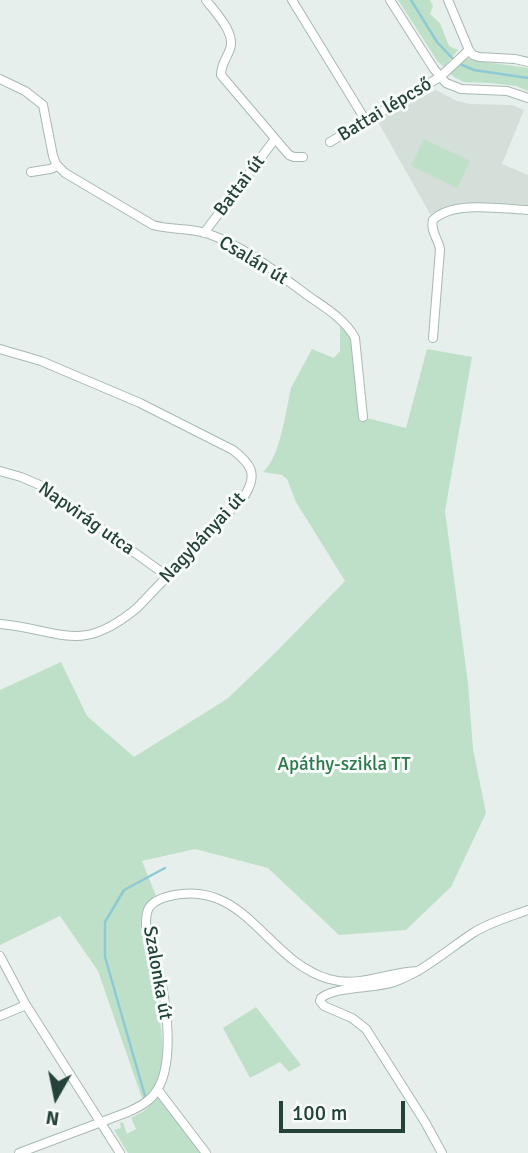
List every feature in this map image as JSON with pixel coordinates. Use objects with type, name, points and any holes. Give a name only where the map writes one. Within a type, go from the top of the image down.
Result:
[{"type":"street","name":"Battai út","points":[[205,233],[275,139],[221,75],[221,67],[232,46],[232,40],[206,0]]},
{"type":"street","points":[[292,0],[366,121]]},
{"type":"street","points":[[390,0],[440,77],[451,86],[507,91],[528,98]]},
{"type":"street","points":[[448,0],[466,53],[528,62]]},
{"type":"street","name":"Battai lépcső","points":[[330,142],[440,77],[466,53]]},
{"type":"street","points":[[0,79],[25,91],[43,106],[53,156],[58,166],[31,172]]},
{"type":"street","points":[[275,139],[289,155],[303,157]]},
{"type":"street","name":"Csalán út","points":[[58,166],[153,225],[205,233],[234,246],[260,261],[333,314],[350,329],[355,338],[363,417]]},
{"type":"street","points":[[433,338],[440,249],[432,228],[433,220],[451,210],[484,206],[528,210]]},
{"type":"street","name":"Nagybányai út","points":[[0,349],[41,361],[140,403],[233,450],[250,466],[253,476],[245,495],[123,620],[92,635],[75,637],[0,624]]},
{"type":"street","name":"Napvirág utca","points":[[0,471],[42,486],[167,576]]},
{"type":"street","name":"Szalonka út","points":[[158,1090],[166,1060],[167,1027],[161,979],[149,945],[146,923],[149,907],[157,900],[179,894],[200,894],[223,900],[249,919],[283,953],[303,967],[330,980],[355,983],[406,971],[418,971],[491,923],[528,910]]},
{"type":"street","points":[[0,956],[26,1005],[120,1153]]},
{"type":"street","points":[[418,971],[380,986],[331,992],[320,1001],[324,1006],[352,1018],[366,1029],[442,1153]]},
{"type":"street","points":[[0,1016],[26,1005]]},
{"type":"street","points":[[19,1153],[142,1105],[158,1090],[206,1153]]},
{"type":"shaded area","points":[[436,90],[457,101],[470,104],[512,105],[524,110],[502,164],[528,175],[528,205],[498,203],[453,207],[430,214],[377,120]]},
{"type":"green space","points":[[398,0],[430,0],[433,6],[430,14],[440,23],[449,46],[458,50],[444,67],[438,62]]},
{"type":"green space","points":[[466,58],[528,68],[528,91],[516,86],[464,82],[449,73]]},
{"type":"green space","points":[[424,139],[470,161],[457,188],[411,166]]},
{"type":"green space","name":"Apáthy-szikla TT","points":[[340,326],[350,336],[363,417],[406,428],[427,349],[472,357],[445,511],[468,683],[473,749],[486,813],[451,887],[406,930],[339,935],[268,868],[195,849],[142,861],[156,896],[144,907],[141,924],[162,1042],[161,1068],[152,1089],[143,1101],[98,971],[60,916],[0,945],[0,690],[61,662],[87,716],[134,757],[227,699],[345,581],[296,502],[287,479],[282,475],[263,472],[278,445],[291,388],[312,349],[334,358],[340,351]]},
{"type":"green space","points":[[256,1007],[301,1065],[289,1072],[280,1062],[250,1078],[223,1028]]},
{"type":"green space","points":[[158,1098],[201,1153],[128,1153],[114,1130],[121,1128],[120,1123],[123,1122],[127,1134],[136,1129],[131,1118],[144,1111]]},
{"type":"waterway","points":[[411,0],[437,42],[454,60]]},
{"type":"waterway","points":[[460,64],[474,70],[528,78]]},
{"type":"waterway","points":[[145,1096],[105,957],[105,922],[124,890],[165,868]]}]
